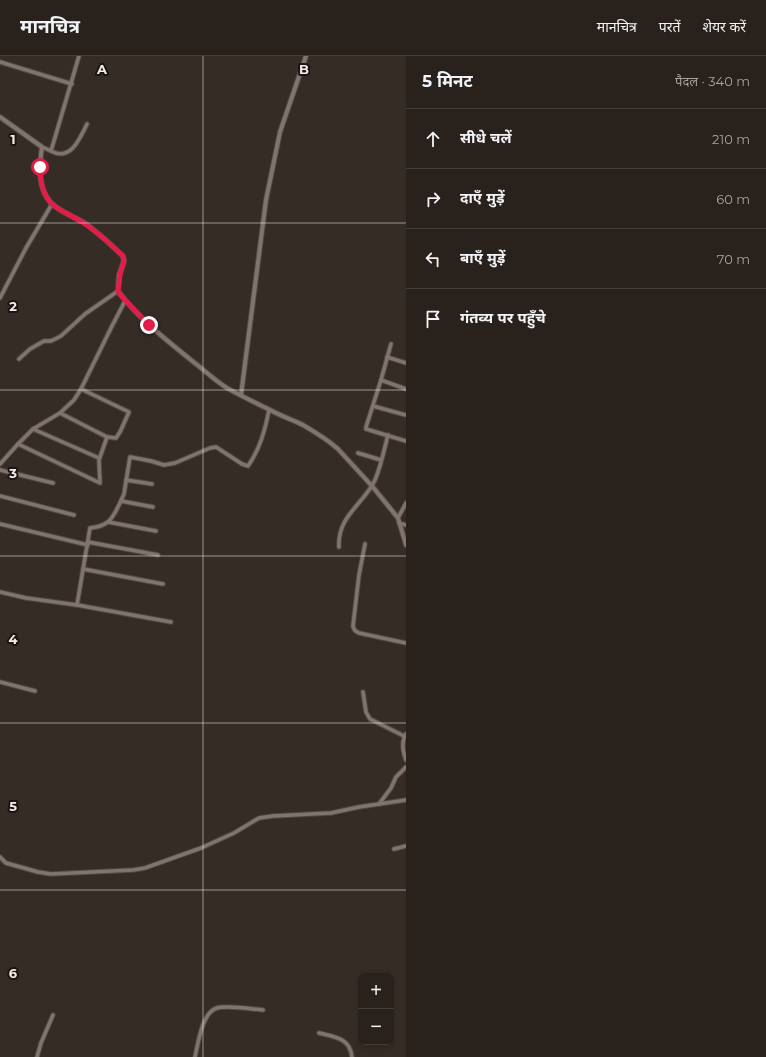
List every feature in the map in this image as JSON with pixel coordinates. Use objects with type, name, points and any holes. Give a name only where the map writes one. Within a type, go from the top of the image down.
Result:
[{"type":"street","points":[[51,151],[72,84],[79,56]]},
{"type":"street","points":[[241,395],[266,200],[280,132],[306,56]]},
{"type":"street","points":[[0,62],[72,84]]},
{"type":"street","points":[[0,117],[42,147],[62,155],[66,154],[79,141],[87,124]]},
{"type":"street","points":[[42,147],[40,180],[43,191],[52,204],[99,233],[123,256],[124,261],[120,275],[118,292],[126,301],[154,329],[225,387],[269,410],[303,425],[338,449],[372,486],[399,521],[406,545]]},
{"type":"street","points":[[0,298],[26,248],[52,204]]},
{"type":"street","points":[[19,359],[30,349],[44,341],[52,341],[62,336],[85,314],[118,292]]},
{"type":"street","points":[[0,464],[33,429],[60,413],[74,400],[81,389],[110,328],[126,301]]},
{"type":"street","points":[[391,344],[366,429],[406,441]]},
{"type":"street","points":[[388,357],[406,363]]},
{"type":"street","points":[[381,380],[406,389]]},
{"type":"street","points":[[60,413],[107,437],[116,438],[128,412],[81,389]]},
{"type":"street","points":[[373,406],[406,415]]},
{"type":"street","points":[[77,605],[90,528],[108,522],[121,501],[124,494],[130,457],[164,465],[175,463],[210,448],[216,448],[248,466],[261,442],[269,410]]},
{"type":"street","points":[[33,429],[99,458]]},
{"type":"street","points":[[339,547],[338,539],[344,522],[376,479],[388,435]]},
{"type":"street","points":[[18,444],[100,483],[99,458],[107,437]]},
{"type":"street","points":[[358,453],[381,460]]},
{"type":"street","points":[[0,470],[53,482]]},
{"type":"street","points":[[126,480],[152,484]]},
{"type":"street","points":[[0,496],[74,515]]},
{"type":"street","points":[[121,501],[153,507]]},
{"type":"street","points":[[399,521],[406,503]]},
{"type":"street","points":[[399,521],[406,525]]},
{"type":"street","points":[[108,522],[156,531]]},
{"type":"street","points":[[0,524],[88,544],[158,555]]},
{"type":"street","points":[[365,544],[359,575],[353,628],[359,633],[406,643]]},
{"type":"street","points":[[83,569],[163,584]]},
{"type":"street","points":[[0,592],[26,598],[77,605],[171,622]]},
{"type":"street","points":[[0,682],[35,691]]},
{"type":"street","points":[[363,692],[366,712],[370,719],[405,735],[404,750],[406,760]]},
{"type":"street","points":[[379,804],[391,788],[396,777],[406,767]]},
{"type":"street","points":[[0,857],[6,862],[38,872],[51,874],[133,870],[152,866],[201,848],[234,833],[259,818],[331,813],[406,800]]},
{"type":"street","points":[[394,849],[406,846]]},
{"type":"street","points":[[195,1057],[207,1015],[213,1010],[224,1007],[263,1010]]},
{"type":"street","points":[[37,1057],[41,1043],[53,1016]]},
{"type":"street","points":[[319,1033],[342,1039],[349,1046],[352,1057]]},
{"type":"route","points":[[40,167],[40,180],[43,191],[52,204],[99,233],[123,256],[124,261],[118,281],[118,292],[149,325]]}]
